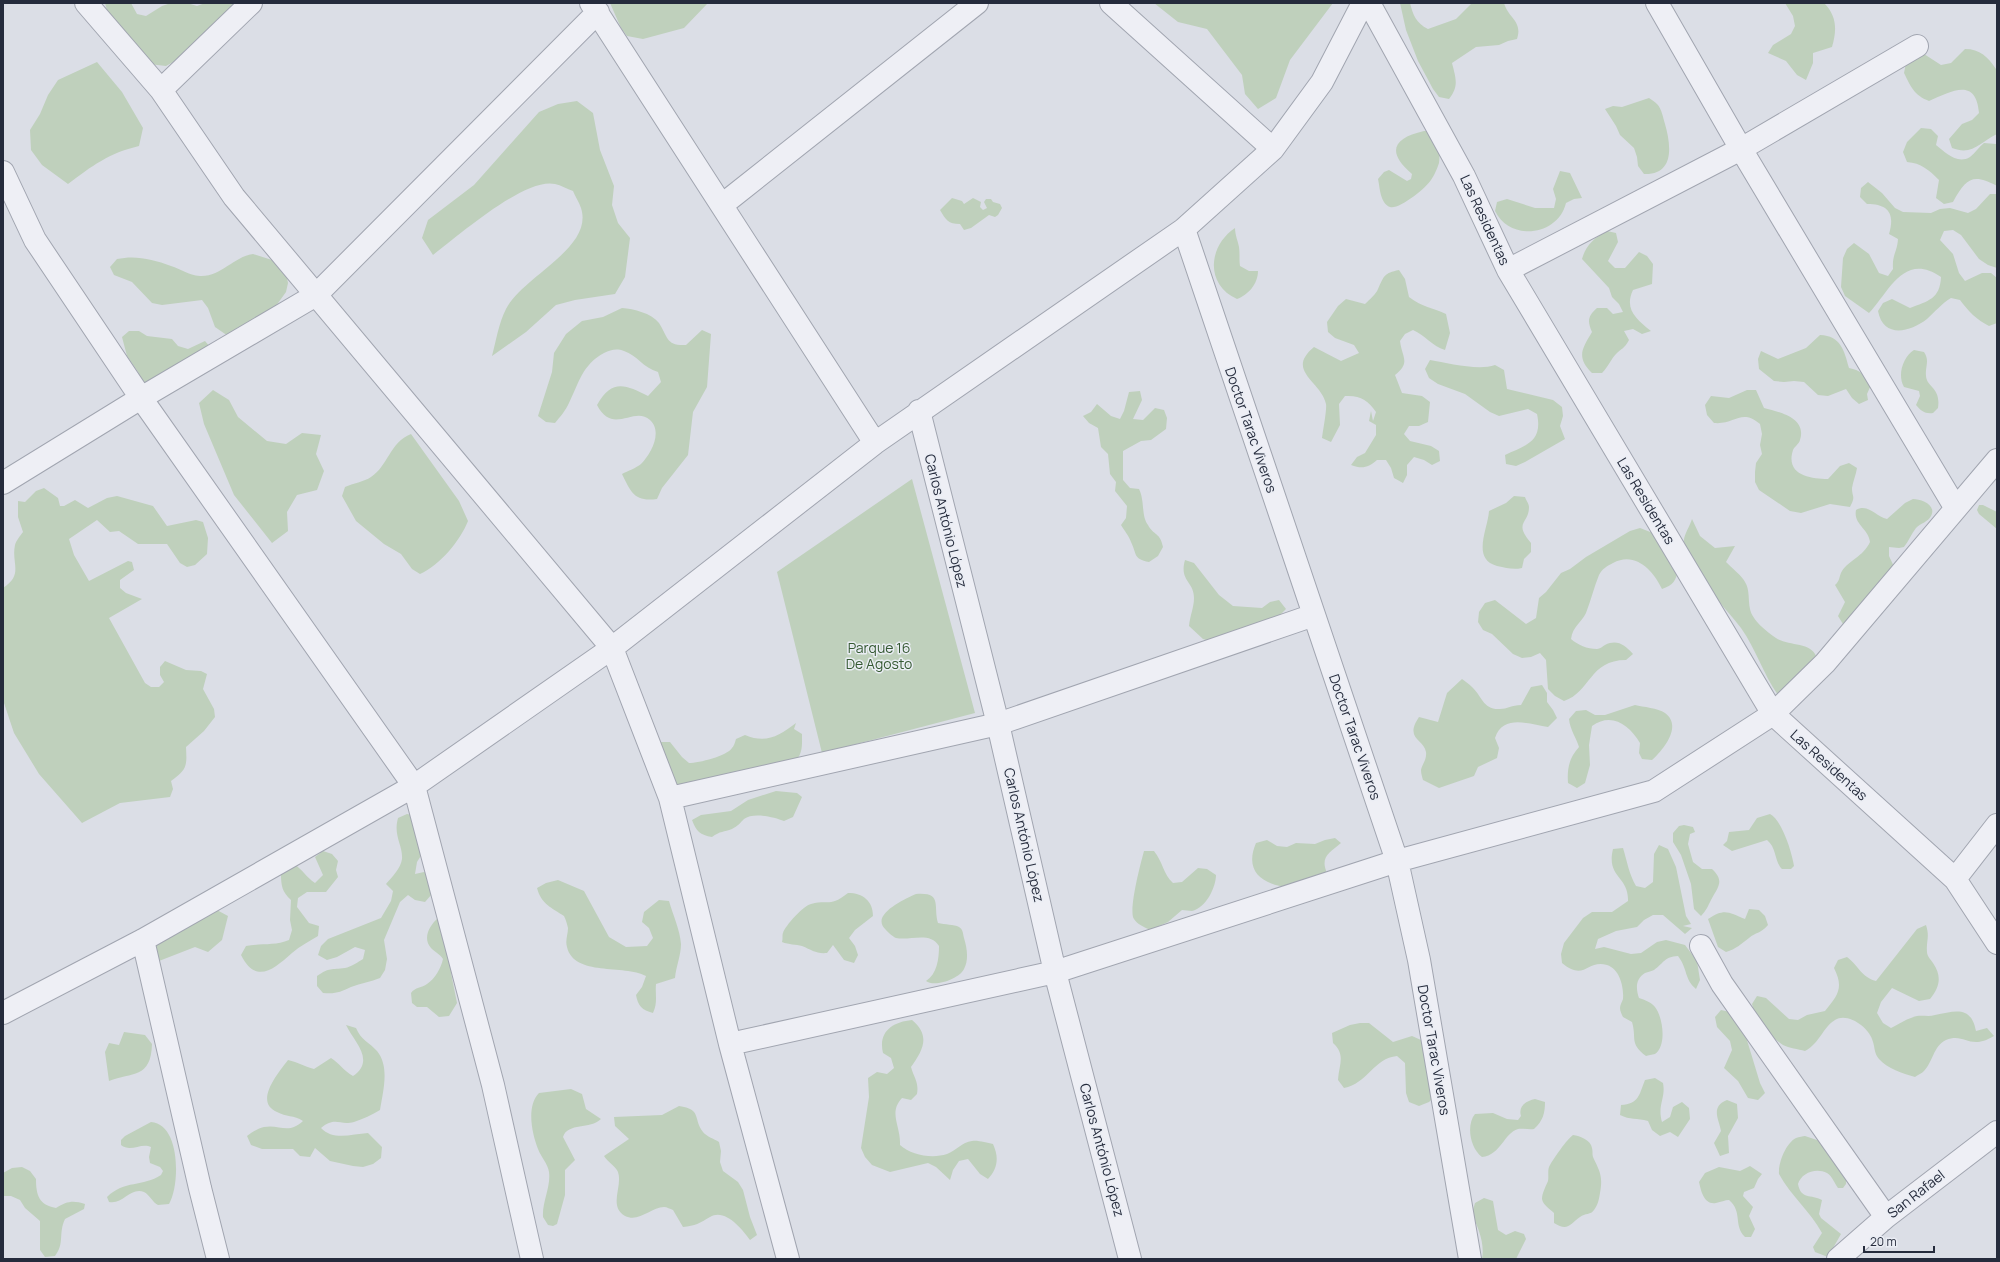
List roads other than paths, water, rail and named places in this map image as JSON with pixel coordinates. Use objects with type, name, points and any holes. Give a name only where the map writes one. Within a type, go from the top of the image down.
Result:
[{"type":"street","points":[[86,3],[161,90],[234,197],[612,648],[670,798],[730,1044],[788,1259]]},
{"type":"street","points":[[161,90],[251,3]]},
{"type":"street","points":[[722,205],[977,3]]},
{"type":"street","points":[[1111,3],[1273,149]]},
{"type":"street","points":[[3,1013],[143,940],[414,786],[612,648],[875,443],[919,411],[1184,229],[1273,149],[1322,82],[1363,3]]},
{"type":"street","name":"Las Residentas","points":[[1369,3],[1464,176],[1508,270],[1773,714],[1955,879],[1997,942]]},
{"type":"street","points":[[1657,3],[1741,150],[1956,507]]},
{"type":"street","points":[[3,482],[141,398],[316,295],[595,8],[875,443]]},
{"type":"street","points":[[1508,270],[1741,150],[1917,46]]},
{"type":"street","points":[[3,172],[36,240],[141,398],[414,786],[493,1085],[532,1259]]},
{"type":"street","name":"Doctor Tarac Viveros","points":[[1184,229],[1397,860],[1419,960],[1470,1259]]},
{"type":"street","name":"Carlos António López","points":[[919,411],[998,724],[1055,972],[1130,1259]]},
{"type":"street","points":[[730,1044],[1055,972],[1397,860],[1654,791],[1773,714],[1825,663],[1997,460]]},
{"type":"street","points":[[670,798],[998,724],[1314,616]]},
{"type":"street","points":[[1955,879],[1997,825]]},
{"type":"street","points":[[143,940],[200,1188],[218,1259]]},
{"type":"street","points":[[1700,946],[1722,984],[1886,1217]]},
{"type":"street","name":"San Rafael","points":[[1850,1254],[1886,1217],[1997,1132]]},
{"type":"park label","name":"Parque 16 De Agosto","points":[[879,656]]}]
